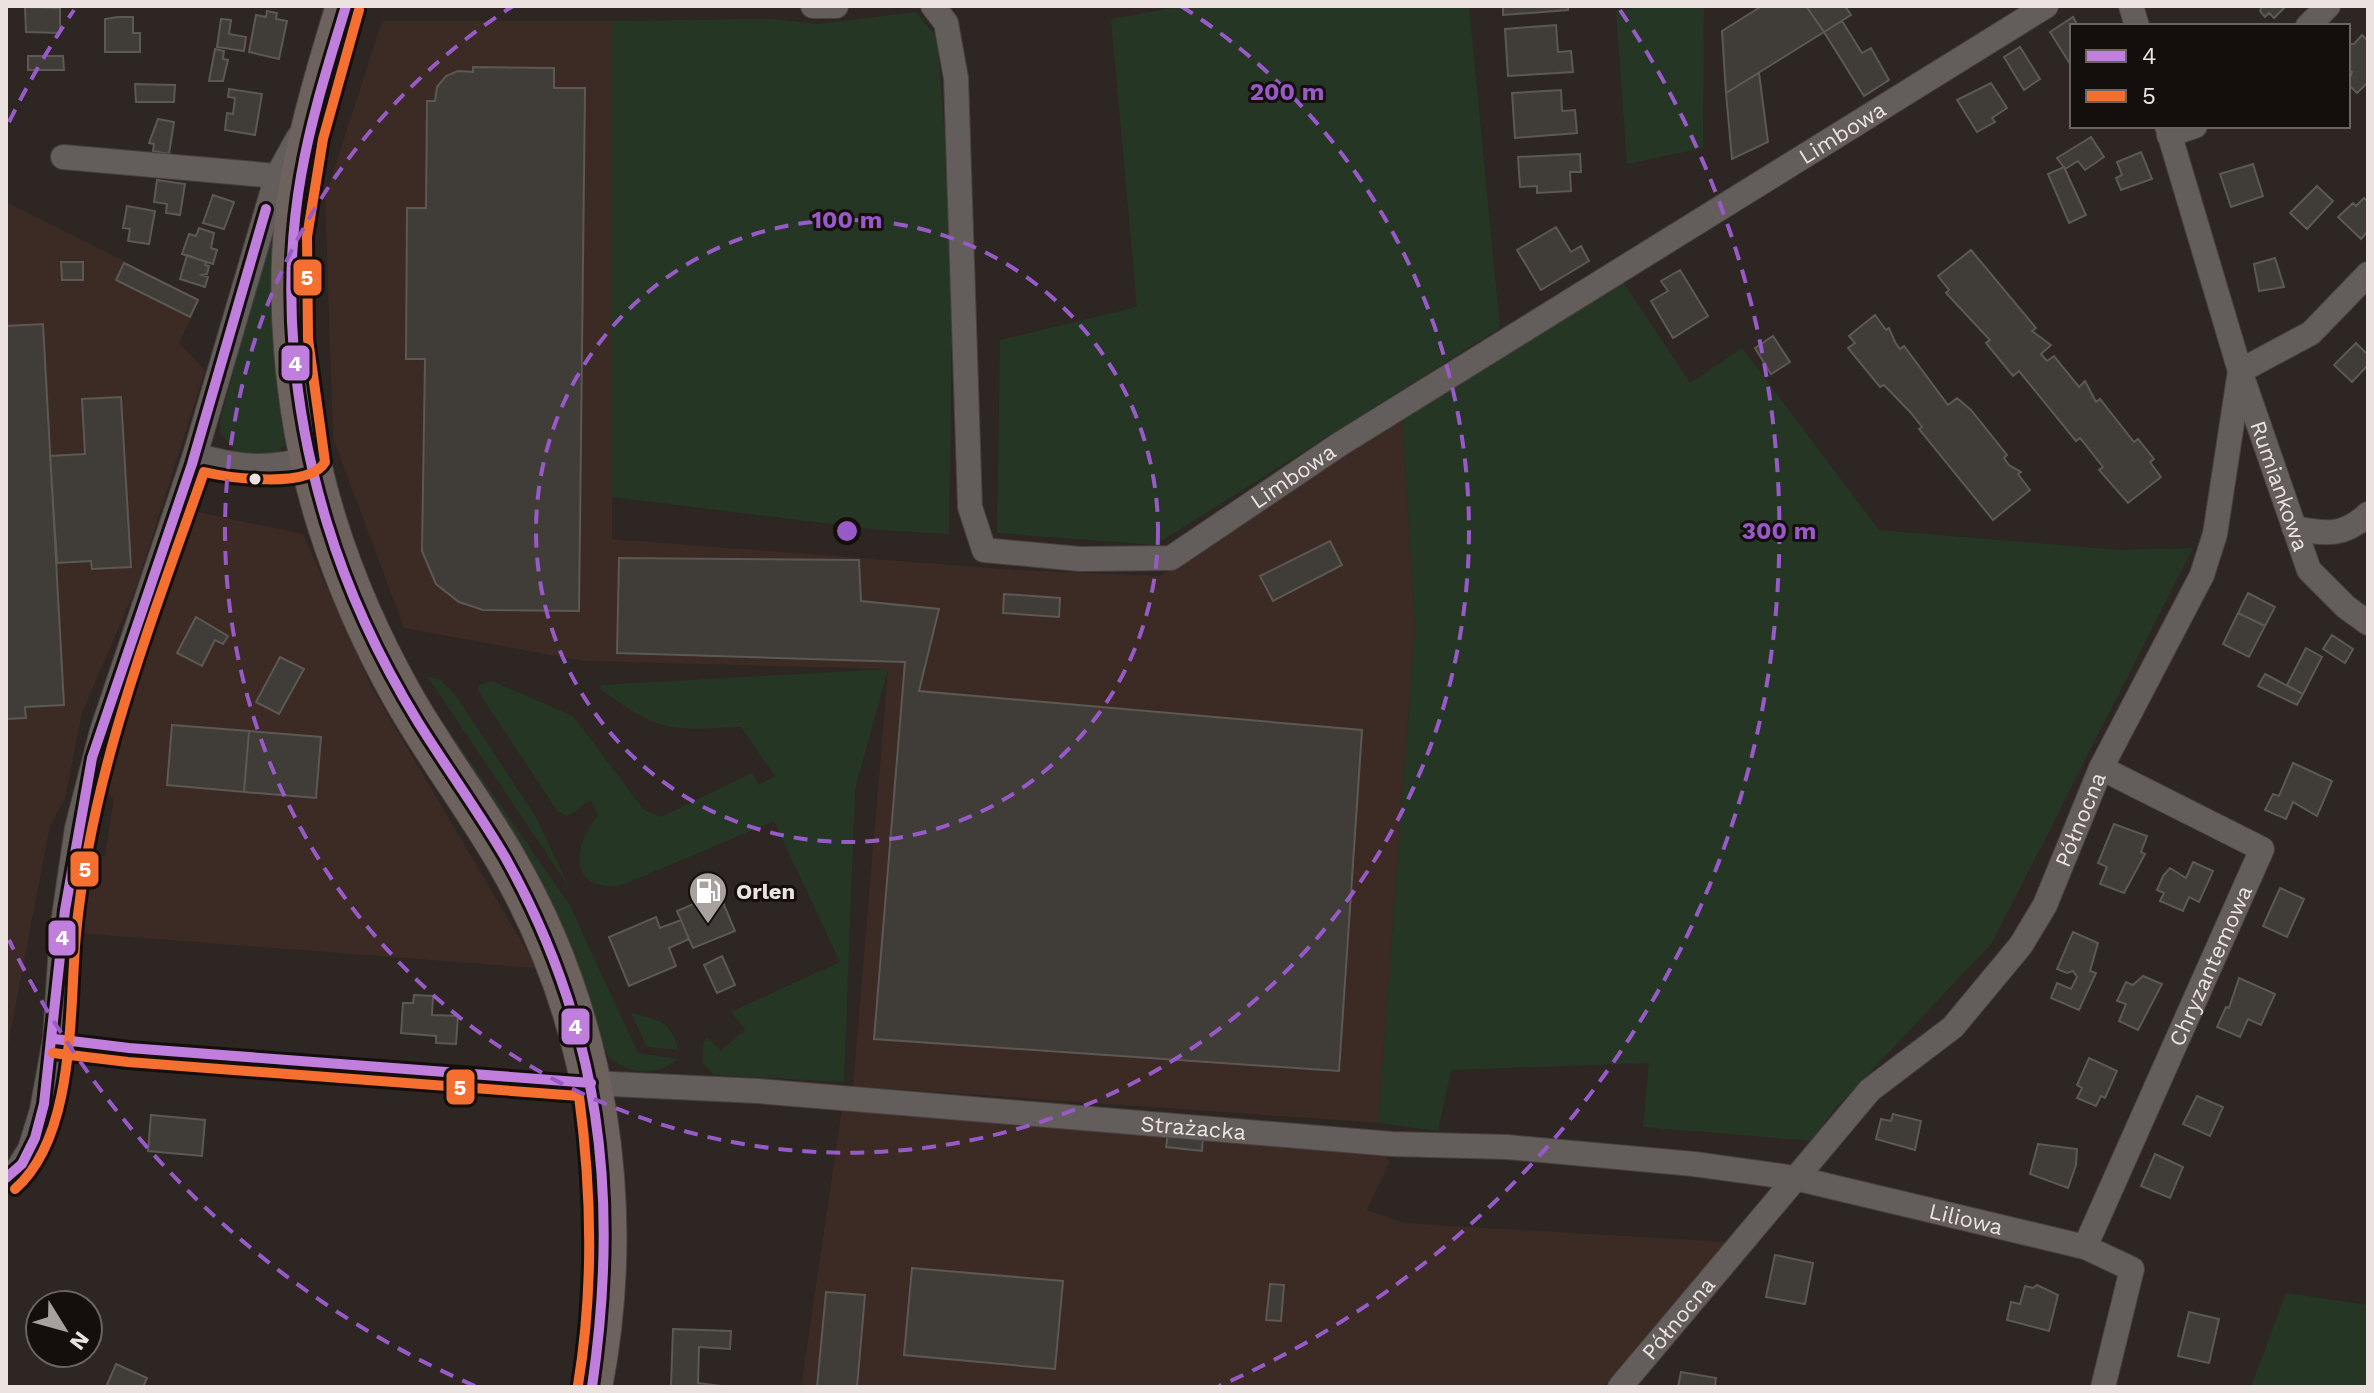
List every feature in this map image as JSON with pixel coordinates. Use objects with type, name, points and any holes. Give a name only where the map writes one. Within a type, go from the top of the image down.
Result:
[{"type":"main road","points":[[346,6],[315,108],[300,179],[291,268],[298,374],[312,458],[326,521],[371,635],[403,697],[491,835],[537,916],[562,974],[591,1083],[607,1221],[603,1321],[592,1387]]},
{"type":"street","points":[[813,6],[836,6]]},
{"type":"street","name":"Limbowa","points":[[933,6],[946,23],[956,78],[970,507],[984,550],[1080,559],[1171,558],[1340,444],[2046,6]]},
{"type":"street","points":[[2310,24],[2328,6]]},
{"type":"street","points":[[6,1178],[14,1175],[30,1149],[55,1039],[62,930],[77,828],[102,731],[195,455],[277,176],[315,108]]},
{"type":"street","name":"Północna","points":[[1620,1387],[1870,1090],[1953,1027],[2021,945],[2045,905],[2101,768],[2202,575],[2215,534],[2240,371],[2168,131]]},
{"type":"street","points":[[63,157],[277,176]]},
{"type":"street","points":[[2240,371],[2311,333],[2368,274]]},
{"type":"street","name":"Rumiankowa","points":[[2240,371],[2309,570],[2346,607],[2368,623]]},
{"type":"street","points":[[195,455],[255,468],[279,467],[312,458]]},
{"type":"street","points":[[2294,528],[2327,535],[2357,525],[2368,514]]},
{"type":"street","name":"Chryzantemowa","points":[[2085,1247],[2262,849],[2101,768]]},
{"type":"street","name":"Strażacka","points":[[591,1083],[758,1091],[1392,1144],[1470,1144],[1694,1164],[1795,1178]]},
{"type":"street","name":"Liliowa","points":[[1795,1178],[2085,1247],[2132,1269],[2103,1387]]},
{"type":"shaded area","points":[[382,21],[612,21],[612,539],[1017,570],[1160,576],[1402,418],[1415,626],[1378,1123],[853,1086],[888,669],[583,661],[404,628],[333,438],[325,197]]},
{"type":"shaded area","points":[[6,202],[200,299],[179,343],[205,370],[137,585],[82,713],[65,799],[50,826],[6,1055]]},
{"type":"shaded area","points":[[197,512],[303,534],[372,688],[537,968],[75,933],[88,855],[105,856],[114,797],[98,791]]},
{"type":"shaded area","points":[[842,1109],[1383,1153],[1390,1162],[1367,1210],[1404,1223],[1727,1242],[1603,1387],[801,1387]]},
{"type":"green space","points":[[1184,6],[1469,6],[1500,328],[1155,545],[997,533],[1000,340],[1137,307],[1111,19]]},
{"type":"green space","points":[[1648,6],[1704,6],[1703,148],[1627,164],[1616,11]]},
{"type":"green space","points":[[916,12],[935,35],[938,51],[953,235],[949,534],[881,530],[612,497],[612,21],[774,19],[818,24]]},
{"type":"green space","points":[[271,233],[277,342],[291,431],[285,445],[270,457],[240,457],[221,434],[220,421]]},
{"type":"green space","points":[[1623,282],[1690,383],[1742,348],[1879,530],[2119,550],[2193,548],[1992,943],[1833,1111],[1812,1141],[1643,1127],[1649,1063],[1451,1070],[1438,1131],[1378,1123],[1415,626],[1402,418]]},
{"type":"green space","points":[[888,669],[855,789],[844,1082],[714,1075],[702,1063],[703,1044],[707,1037],[721,1051],[745,1029],[731,1012],[840,962],[774,821],[623,884],[611,886],[594,883],[585,876],[580,856],[586,834],[598,815],[591,800],[567,816],[557,811],[478,691],[479,685],[492,681],[573,716],[644,810],[661,817],[752,773],[759,785],[775,776],[741,727],[696,729],[666,726],[637,714],[600,689],[601,685]]},
{"type":"green space","points":[[427,676],[441,680],[454,693],[536,817],[569,887]]},
{"type":"green space","points":[[416,683],[569,904],[638,1053],[678,1059],[661,1068],[644,1071],[626,1068],[609,1058]]},
{"type":"green space","points":[[631,1013],[668,1027],[678,1050],[647,1047]]},
{"type":"green space","points":[[2286,1293],[2368,1305],[2368,1387],[2251,1387]]},
{"type":"building","points":[[1503,6],[1568,6],[1568,10],[1503,15]]},
{"type":"building","points":[[1762,6],[1806,6],[1824,32],[1726,93],[1722,31]]},
{"type":"building","points":[[1806,6],[1845,6],[1851,15],[1824,32]]},
{"type":"building","points":[[2262,6],[2286,6],[2274,18],[2269,13],[2265,17],[2260,11]]},
{"type":"building","points":[[25,7],[60,8],[60,33],[26,32]]},
{"type":"building","points":[[267,11],[277,13],[276,19],[287,21],[279,59],[249,52],[256,15],[266,17]]},
{"type":"building","points":[[133,17],[133,33],[140,33],[140,52],[105,52],[105,19]]},
{"type":"building","points":[[2073,17],[2077,24],[2070,24],[2070,64],[2050,32]]},
{"type":"building","points":[[221,19],[231,20],[229,34],[246,37],[244,51],[217,47]]},
{"type":"building","points":[[1842,21],[1862,53],[1871,48],[1889,80],[1864,96],[1824,32]]},
{"type":"building","points":[[1556,25],[1558,52],[1571,51],[1573,72],[1508,76],[1505,29]]},
{"type":"building","points":[[2362,35],[2368,41],[2368,82],[2357,93],[2350,86],[2350,44]]},
{"type":"building","points":[[2020,47],[2040,79],[2024,90],[2004,57]]},
{"type":"building","points":[[215,49],[224,51],[223,59],[228,60],[223,81],[209,81]]},
{"type":"building","points":[[28,56],[63,56],[64,70],[28,70]]},
{"type":"building","points":[[473,67],[554,68],[554,88],[585,88],[579,611],[483,610],[459,602],[436,584],[422,551],[425,359],[406,359],[407,208],[426,208],[427,101],[435,101],[437,87],[446,76],[458,71],[473,72]]},
{"type":"building","points":[[1759,73],[1768,142],[1732,159],[1726,93]]},
{"type":"building","points":[[1991,83],[2007,108],[1992,118],[1995,122],[1977,132],[1957,100]]},
{"type":"building","points":[[135,84],[175,85],[174,102],[136,102]]},
{"type":"building","points":[[229,89],[262,94],[255,135],[225,130],[227,113],[233,114],[235,98],[228,97]]},
{"type":"building","points":[[1561,90],[1562,111],[1575,110],[1577,133],[1515,138],[1512,93]]},
{"type":"building","points":[[158,119],[174,122],[169,154],[153,151],[154,144],[149,143]]},
{"type":"building","points":[[2091,137],[2104,157],[2085,170],[2078,161],[2065,169],[2057,158]]},
{"type":"building","points":[[2141,152],[2152,179],[2121,190],[2116,178],[2122,175],[2117,162]]},
{"type":"building","points":[[1580,154],[1581,172],[1570,172],[1571,191],[1537,193],[1537,186],[1520,187],[1518,157]]},
{"type":"building","points":[[2253,164],[2263,196],[2231,207],[2220,174]]},
{"type":"building","points":[[2064,167],[2086,215],[2069,223],[2048,174]]},
{"type":"building","points":[[157,180],[185,184],[180,215],[166,213],[167,204],[154,202]]},
{"type":"building","points":[[2317,186],[2333,201],[2307,229],[2290,213]]},
{"type":"building","points":[[213,195],[234,202],[224,229],[203,223]]},
{"type":"building","points":[[2364,198],[2368,202],[2368,231],[2361,239],[2338,217],[2353,203],[2356,206]]},
{"type":"building","points":[[127,206],[155,211],[149,244],[128,241],[130,229],[123,228]]},
{"type":"building","points":[[1556,227],[1571,252],[1581,246],[1589,261],[1541,290],[1517,250]]},
{"type":"building","points":[[199,228],[214,233],[211,248],[217,250],[213,264],[182,254],[189,234],[196,236]]},
{"type":"building","points":[[1971,250],[2036,328],[2032,331],[2051,345],[2041,354],[2047,361],[2054,356],[2079,387],[2085,381],[2096,402],[2100,399],[2134,442],[2138,439],[2154,459],[2150,462],[2161,477],[2128,503],[2099,470],[2103,467],[2080,438],[2076,441],[2019,371],[2013,376],[1986,343],[1990,340],[1946,293],[1949,290],[1938,276]]},
{"type":"building","points":[[187,255],[209,266],[207,274],[202,275],[208,277],[205,287],[180,279]]},
{"type":"building","points":[[2275,258],[2284,287],[2259,291],[2254,264]]},
{"type":"building","points":[[61,262],[83,262],[83,280],[62,280]]},
{"type":"building","points":[[124,263],[198,300],[190,317],[116,280]]},
{"type":"building","points":[[1680,270],[1708,316],[1673,338],[1651,301],[1668,291],[1661,281]]},
{"type":"building","points":[[1875,315],[1886,330],[1889,328],[1900,349],[1904,346],[1948,405],[1957,398],[1971,410],[2007,455],[2004,458],[2009,465],[2021,472],[2018,474],[2030,490],[1993,520],[1919,429],[1922,427],[1911,413],[1884,385],[1880,387],[1848,348],[1855,343],[1849,336]]},
{"type":"building","points":[[43,324],[64,705],[25,707],[26,718],[6,719],[6,326]]},
{"type":"building","points":[[1773,336],[1790,362],[1771,374],[1755,348]]},
{"type":"building","points":[[2356,343],[2368,355],[2368,365],[2352,382],[2334,365]]},
{"type":"building","points":[[121,397],[131,567],[92,569],[91,561],[57,563],[50,456],[85,454],[82,399]]},
{"type":"building","points":[[1330,541],[1342,565],[1273,601],[1260,576]]},
{"type":"building","points":[[619,558],[859,560],[861,601],[939,609],[919,691],[1362,730],[1339,1071],[874,1039],[905,662],[617,653]]},
{"type":"building","points":[[2248,593],[2275,607],[2265,626],[2238,613]]},
{"type":"building","points":[[1004,594],[1060,598],[1059,617],[1003,613]]},
{"type":"building","points":[[2238,613],[2265,626],[2249,657],[2223,644]]},
{"type":"building","points":[[196,617],[228,636],[223,644],[215,640],[202,666],[177,653]]},
{"type":"building","points":[[2332,635],[2353,649],[2345,663],[2323,649]]},
{"type":"building","points":[[2306,648],[2322,657],[2303,694],[2287,685]]},
{"type":"building","points":[[280,657],[304,669],[279,714],[256,702]]},
{"type":"building","points":[[2265,674],[2303,694],[2297,705],[2258,686]]},
{"type":"building","points":[[172,725],[249,731],[244,792],[167,785]]},
{"type":"building","points":[[249,731],[321,737],[316,798],[244,792]]},
{"type":"building","points":[[2293,763],[2332,781],[2317,816],[2293,802],[2286,819],[2265,810],[2273,794],[2279,796]]},
{"type":"building","points":[[2114,824],[2147,836],[2141,852],[2145,854],[2124,893],[2100,884],[2107,867],[2098,863]]},
{"type":"building","points":[[2193,862],[2213,871],[2199,902],[2189,897],[2183,911],[2160,901],[2164,893],[2157,890],[2163,876],[2170,868],[2186,878]]},
{"type":"building","points":[[2280,888],[2304,899],[2287,937],[2263,926]]},
{"type":"building","name":"Orlen","points":[[719,893],[735,931],[693,948],[677,911]]},
{"type":"building","points":[[656,917],[660,928],[681,920],[689,939],[669,948],[676,966],[629,986],[609,937]]},
{"type":"building","points":[[2073,932],[2098,943],[2090,971],[2096,973],[2079,1010],[2051,998],[2057,983],[2071,989],[2077,977],[2073,971],[2067,973],[2057,969]]},
{"type":"building","points":[[722,956],[735,985],[717,993],[704,965]]},
{"type":"building","points":[[2143,976],[2162,984],[2138,1030],[2119,1021],[2126,1004],[2117,1001],[2126,982],[2133,985]]},
{"type":"building","points":[[2239,978],[2275,994],[2261,1025],[2248,1019],[2240,1037],[2217,1027],[2226,1007],[2229,1008]]},
{"type":"building","points":[[414,995],[433,996],[432,1015],[458,1016],[456,1044],[436,1043],[436,1036],[401,1033],[403,1003],[413,1003]]},
{"type":"building","points":[[2089,1058],[2117,1071],[2105,1098],[2101,1096],[2096,1106],[2077,1098],[2082,1088],[2077,1085]]},
{"type":"building","points":[[2197,1096],[2223,1107],[2210,1136],[2183,1124]]},
{"type":"building","points":[[1893,1114],[1921,1121],[1915,1150],[1876,1139],[1881,1119],[1891,1121]]},
{"type":"building","points":[[151,1115],[205,1120],[202,1156],[148,1151]]},
{"type":"building","points":[[1168,1133],[1203,1137],[1202,1151],[1166,1147]]},
{"type":"building","points":[[2038,1144],[2077,1149],[2076,1165],[2068,1188],[2030,1174]]},
{"type":"building","points":[[2155,1154],[2183,1167],[2170,1198],[2141,1186]]},
{"type":"building","points":[[1775,1255],[1813,1263],[1805,1304],[1766,1297]]},
{"type":"building","points":[[912,1268],[1063,1281],[1055,1369],[904,1355]]},
{"type":"building","points":[[1270,1284],[1284,1285],[1281,1321],[1266,1320]]},
{"type":"building","points":[[2037,1285],[2058,1295],[2049,1331],[2007,1320],[2011,1302],[2020,1304],[2025,1286],[2033,1288]]},
{"type":"building","points":[[826,1292],[865,1295],[857,1387],[817,1387]]},
{"type":"building","points":[[2189,1312],[2219,1319],[2209,1363],[2178,1356]]},
{"type":"building","points":[[673,1329],[731,1331],[730,1349],[699,1347],[698,1383],[729,1387],[671,1387]]},
{"type":"building","points":[[116,1364],[147,1378],[143,1387],[106,1387]]},
{"type":"building","points":[[1681,1372],[1716,1378],[1715,1387],[1678,1387]]},
{"type":"transit line","name":"4","points":[[346,6],[310,133],[295,219],[291,307],[306,438],[327,523],[366,625],[418,722],[505,857],[537,921],[563,985],[582,1049],[595,1114],[602,1180],[604,1248],[592,1387]]},
{"type":"transit line","name":"5","points":[[15,1189],[35,1166],[49,1137],[59,1105],[70,1034],[76,934],[95,815],[144,642],[204,472],[250,479],[287,479],[317,470],[325,462],[308,339],[307,237],[323,139],[359,10]]},
{"type":"transit line","name":"4","points":[[6,1178],[22,1164],[35,1138],[44,1104],[65,910],[92,758],[192,464],[266,209]]},
{"type":"transit line","name":"4","points":[[55,1039],[129,1048],[591,1083]]},
{"type":"transit line","name":"5","points":[[53,1053],[128,1062],[579,1096],[589,1204],[589,1277],[578,1385]]},
{"type":"place","name":"Orlen","points":[[708,925]]}]
